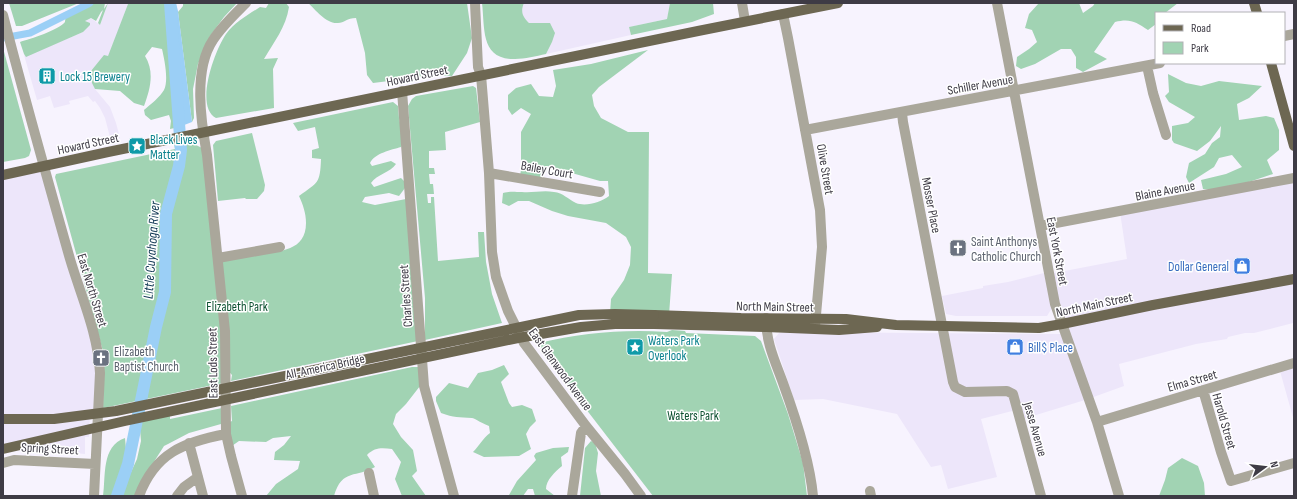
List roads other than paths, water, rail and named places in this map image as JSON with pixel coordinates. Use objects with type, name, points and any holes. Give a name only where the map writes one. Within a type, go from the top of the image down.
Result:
[{"type":"main road","name":"Howard Street","points":[[3,174],[837,3]]},
{"type":"main road","points":[[1271,64],[1294,146]]},
{"type":"main road","name":"North Main Street","points":[[654,320],[816,324],[846,319],[896,325],[1039,328],[1294,279]]},
{"type":"main road","name":"All-America Bridge","points":[[3,419],[54,419],[116,411],[579,315],[615,314],[654,320]]},
{"type":"main road","name":"All-America Bridge","points":[[3,448],[518,338],[588,326],[654,320]]},
{"type":"street","name":"East Lods Street","points":[[242,496],[226,434],[225,331],[207,155],[203,132],[200,87],[203,65],[212,41],[223,26],[246,3]]},
{"type":"street","name":"East Glenwood Avenue","points":[[475,3],[478,67],[481,75],[489,173],[492,252],[496,277],[508,311],[524,343],[641,496]]},
{"type":"street","points":[[742,3],[745,21]]},
{"type":"street","name":"East York Street","points":[[997,3],[1055,304],[1097,422],[1119,496]]},
{"type":"street","name":"Olive Street","points":[[782,14],[788,38],[817,190],[821,231],[821,274],[816,324]]},
{"type":"street","name":"East North Street","points":[[4,19],[70,259],[90,323],[99,358],[100,373],[94,496]]},
{"type":"street","name":"Schiller Avenue","points":[[805,130],[902,113],[1156,64]]},
{"type":"street","points":[[1147,66],[1153,93],[1166,135]]},
{"type":"street","name":"Charles Street","points":[[402,92],[424,386],[454,496]]},
{"type":"street","name":"Mosser Place","points":[[902,113],[942,326]]},
{"type":"street","name":"Bailey Court","points":[[489,173],[600,192]]},
{"type":"street","name":"Blaine Avenue","points":[[1040,226],[1294,178]]},
{"type":"street","points":[[218,258],[280,247]]},
{"type":"street","points":[[766,323],[770,350],[783,384],[806,458],[813,496]]},
{"type":"street","name":"Jesse Avenue","points":[[942,326],[955,387],[965,392],[1007,390],[1013,394],[1041,496]]},
{"type":"street","name":"Elma Street","points":[[1097,422],[1294,363]]},
{"type":"street","name":"Harold Street","points":[[1203,390],[1231,481],[1294,463]]},
{"type":"street","points":[[572,496],[581,433],[586,426]]},
{"type":"street","points":[[139,496],[157,464],[171,452],[189,443],[226,434]]},
{"type":"street","points":[[189,443],[203,496]]},
{"type":"street","name":"Spring Street","points":[[3,463],[14,460],[96,464]]},
{"type":"street","points":[[369,473],[374,496]]},
{"type":"street","points":[[177,496],[184,487],[198,477]]},
{"type":"water","points":[[170,3],[176,3],[178,11],[192,122],[179,127]]},
{"type":"waterway","points":[[3,38],[30,33],[90,3]]},
{"type":"waterway","name":"Little Cuyahoga River","points":[[117,496],[128,464],[156,327],[165,292],[166,214],[179,166],[181,150],[170,3]]},
{"type":"place","name":"Lock 15 Brewery","points":[[47,76]]},
{"type":"place","name":"Black Lives Matter","points":[[137,146]]},
{"type":"place","name":"Saint Anthonys Catholic Church","points":[[958,248]]},
{"type":"place","name":"Dollar General","points":[[1242,266]]},
{"type":"place","name":"Waters Park Overlook","points":[[635,347]]},
{"type":"place","name":"Bill$ Place","points":[[1015,347]]},
{"type":"place","name":"Elizabeth Baptist Church","points":[[101,358]]},
{"type":"park label","name":"Elizabeth Park","points":[[237,306]]},
{"type":"park label","name":"Waters Park","points":[[693,415]]}]
